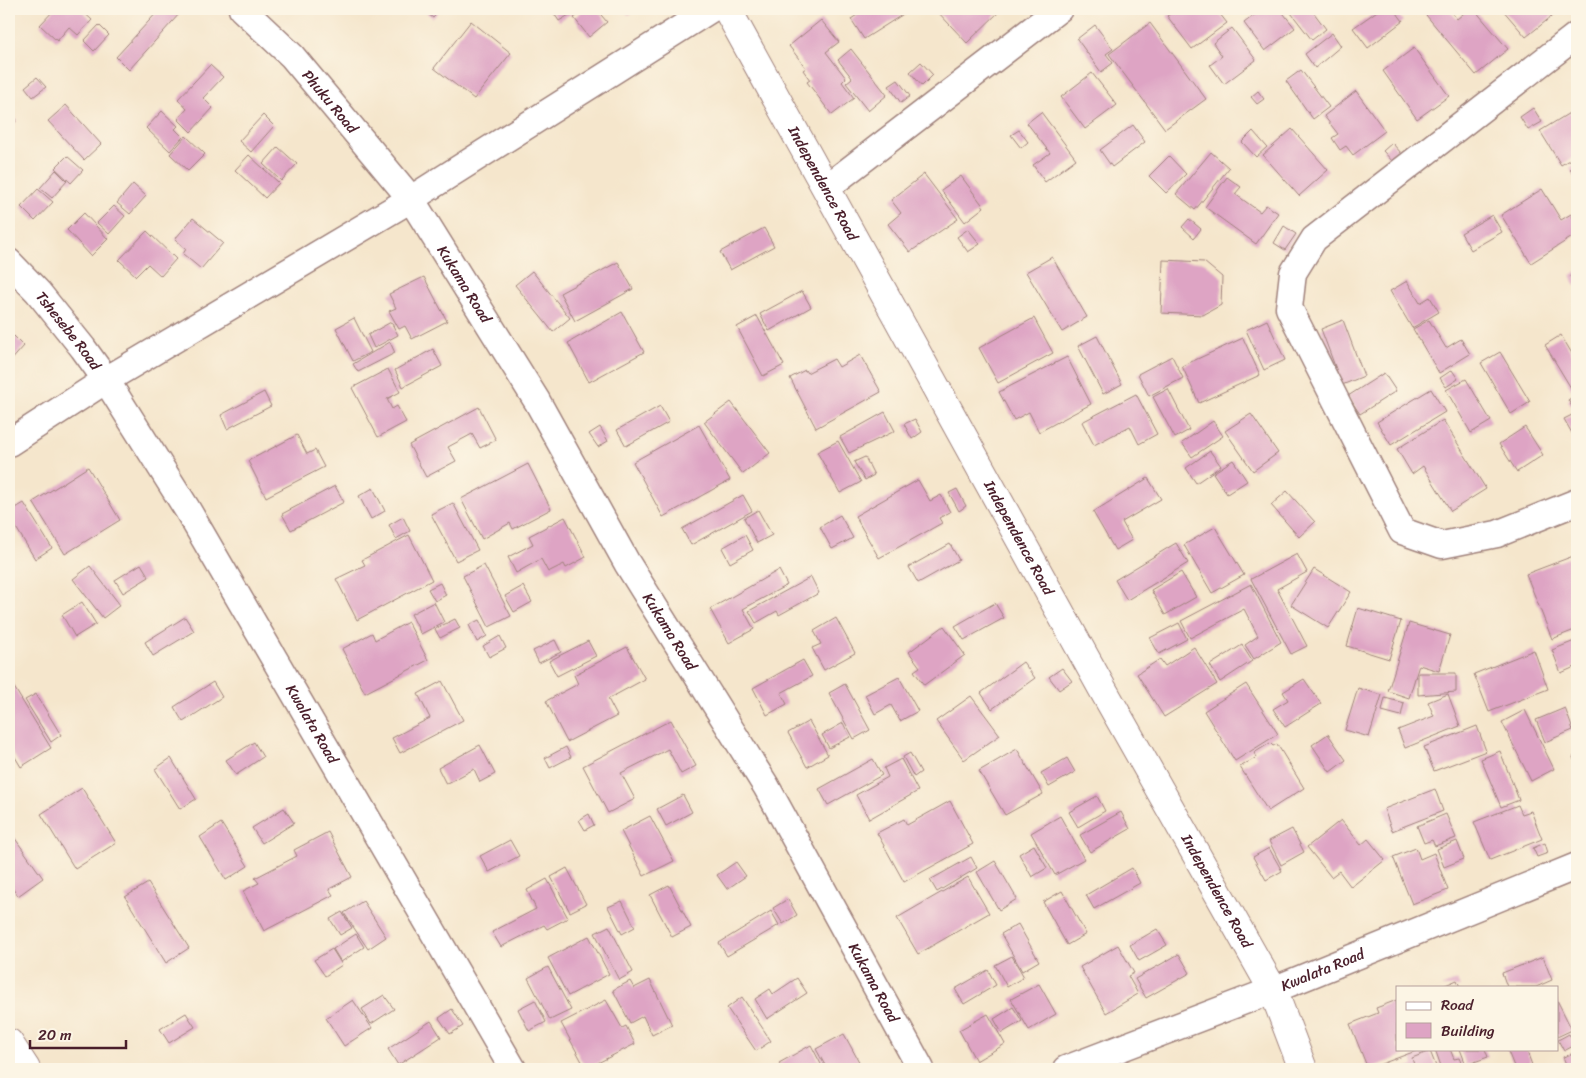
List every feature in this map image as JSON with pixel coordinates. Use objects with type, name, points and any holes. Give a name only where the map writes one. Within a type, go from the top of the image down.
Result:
[{"type":"street","name":"Phuku Road","points":[[242,9],[292,56],[411,199]]},
{"type":"street","points":[[9,443],[106,380],[411,199],[710,9]]},
{"type":"street","name":"Independence Road","points":[[727,9],[1102,688],[1273,990],[1303,1069]]},
{"type":"street","points":[[826,188],[1059,9]]},
{"type":"street","points":[[1577,35],[1314,239],[1293,273],[1289,308],[1402,531],[1442,545],[1497,534],[1577,502]]},
{"type":"street","name":"Kukama Road","points":[[411,199],[537,400],[627,563],[766,786],[921,1069]]},
{"type":"street","name":"Tshesebe Road","points":[[9,262],[38,292],[106,380]]},
{"type":"street","name":"Kwalata Road","points":[[106,380],[187,509],[513,1069]]},
{"type":"street","name":"Kwalata Road","points":[[1066,1069],[1273,990],[1577,866]]},
{"type":"street","points":[[9,1043],[26,1069]]},
{"type":"building","points":[[55,9],[80,9],[92,20],[78,35],[69,27],[57,41],[40,25]]},
{"type":"building","points":[[160,9],[176,9],[180,13],[129,70],[116,57]]},
{"type":"building","points":[[422,9],[441,9],[433,18]]},
{"type":"building","points":[[551,9],[579,9],[559,21]]},
{"type":"building","points":[[585,9],[596,9],[607,22],[589,37],[574,18]]},
{"type":"building","points":[[622,9],[635,9],[629,15]]},
{"type":"building","points":[[857,9],[902,9],[905,13],[864,39],[851,19],[860,13]]},
{"type":"building","points":[[935,9],[1002,9],[967,43]]},
{"type":"building","points":[[1177,9],[1216,9],[1227,23],[1192,49],[1167,16]]},
{"type":"building","points":[[1262,9],[1280,9],[1295,28],[1265,51],[1244,23]]},
{"type":"building","points":[[1288,9],[1311,9],[1326,29],[1312,40]]},
{"type":"building","points":[[1380,9],[1394,9],[1403,21],[1368,48],[1353,28]]},
{"type":"building","points":[[1421,9],[1448,9],[1457,19],[1469,9],[1474,9],[1508,49],[1476,75]]},
{"type":"building","points":[[1502,9],[1561,9],[1526,37]]},
{"type":"building","points":[[821,20],[839,42],[826,52],[846,78],[842,82],[854,98],[832,115],[807,82],[810,80],[803,70],[806,68],[789,46]]},
{"type":"building","points":[[471,21],[511,53],[474,99],[434,68]]},
{"type":"building","points":[[1150,23],[1206,99],[1165,129],[1109,54]]},
{"type":"building","points":[[99,25],[109,35],[94,51],[84,41]]},
{"type":"building","points":[[1095,25],[1113,49],[1106,54],[1113,63],[1101,72],[1077,39]]},
{"type":"building","points":[[1232,28],[1256,60],[1224,84],[1210,65],[1222,56],[1213,43]]},
{"type":"building","points":[[1332,33],[1341,46],[1315,68],[1305,54]]},
{"type":"building","points":[[1414,48],[1449,96],[1417,119],[1383,71]]},
{"type":"building","points":[[851,49],[887,95],[868,111],[846,83],[852,78],[838,60]]},
{"type":"building","points":[[921,62],[933,75],[922,86],[910,72]]},
{"type":"building","points":[[210,65],[223,77],[203,98],[213,108],[191,132],[178,119],[187,109],[178,99]]},
{"type":"building","points":[[1301,70],[1329,107],[1313,119],[1286,81]]},
{"type":"building","points":[[1092,73],[1117,105],[1085,129],[1061,97]]},
{"type":"building","points":[[37,77],[46,87],[33,97],[25,87]]},
{"type":"building","points":[[898,80],[910,96],[901,103],[889,86]]},
{"type":"building","points":[[1258,91],[1264,99],[1257,104],[1251,97]]},
{"type":"building","points":[[1356,91],[1385,131],[1353,155],[1346,146],[1340,150],[1332,138],[1338,134],[1324,116]]},
{"type":"building","points":[[66,105],[101,144],[84,160],[48,121]]},
{"type":"building","points":[[1533,108],[1542,122],[1528,130],[1520,117]]},
{"type":"building","points":[[162,111],[178,126],[175,129],[183,137],[170,151],[146,128]]},
{"type":"building","points":[[1041,112],[1076,159],[1045,182],[1033,165],[1050,153],[1027,123]]},
{"type":"building","points":[[1571,112],[1577,122],[1577,155],[1561,165],[1540,131]]},
{"type":"building","points":[[9,113],[17,120],[9,129]]},
{"type":"building","points":[[263,115],[274,126],[251,152],[239,141]]},
{"type":"building","points":[[1133,125],[1145,142],[1112,167],[1100,150]]},
{"type":"building","points":[[1292,129],[1328,170],[1299,196],[1263,155]]},
{"type":"building","points":[[1019,130],[1028,142],[1021,148],[1011,135]]},
{"type":"building","points":[[1253,131],[1267,147],[1256,157],[1242,142]]},
{"type":"building","points":[[186,136],[205,154],[188,171],[170,154]]},
{"type":"building","points":[[1392,143],[1403,155],[1394,163],[1383,151]]},
{"type":"building","points":[[278,147],[297,164],[281,181],[263,164]]},
{"type":"building","points":[[1211,152],[1229,168],[1195,210],[1176,194]]},
{"type":"building","points":[[249,155],[279,183],[265,198],[235,170]]},
{"type":"building","points":[[67,156],[83,170],[71,183],[55,168]]},
{"type":"building","points":[[1169,156],[1186,174],[1166,193],[1149,176]]},
{"type":"building","points":[[1577,164],[1577,182],[1570,169]]},
{"type":"building","points":[[56,170],[67,181],[52,198],[40,188]]},
{"type":"building","points":[[924,174],[958,219],[910,252],[888,224],[901,213],[891,200]]},
{"type":"building","points":[[961,176],[984,207],[965,222],[941,190]]},
{"type":"building","points":[[1227,177],[1241,187],[1235,194],[1260,212],[1266,205],[1278,213],[1256,244],[1205,207]]},
{"type":"building","points":[[133,184],[146,196],[130,214],[117,203]]},
{"type":"building","points":[[38,189],[53,202],[35,221],[21,207]]},
{"type":"building","points":[[1542,189],[1561,220],[1571,214],[1577,224],[1577,234],[1531,263],[1501,215]]},
{"type":"building","points":[[114,206],[125,216],[109,234],[97,223]]},
{"type":"building","points":[[84,213],[108,239],[91,256],[67,230]]},
{"type":"building","points":[[1492,215],[1502,232],[1471,250],[1461,233]]},
{"type":"building","points":[[193,218],[223,243],[201,269],[183,254],[186,249],[175,239]]},
{"type":"building","points":[[1189,219],[1201,229],[1194,238],[1182,227]]},
{"type":"building","points":[[1284,226],[1296,234],[1285,250],[1274,243]]},
{"type":"building","points":[[764,228],[774,246],[730,270],[720,252]]},
{"type":"building","points":[[968,229],[980,244],[968,252],[957,237]]},
{"type":"building","points":[[147,231],[176,259],[161,276],[148,264],[136,276],[119,260]]},
{"type":"building","points":[[1052,257],[1087,317],[1062,332],[1026,272]]},
{"type":"building","points":[[1163,260],[1204,262],[1222,277],[1221,305],[1203,315],[1161,313]]},
{"type":"building","points":[[618,262],[633,289],[575,321],[560,293]]},
{"type":"building","points":[[532,271],[570,318],[553,332],[515,285]]},
{"type":"building","points":[[1577,271],[1577,287],[1570,276]]},
{"type":"building","points":[[424,277],[447,321],[412,339],[405,326],[399,329],[389,311],[396,308],[389,294]]},
{"type":"building","points":[[1407,281],[1420,303],[1430,297],[1439,312],[1412,328],[1390,291]]},
{"type":"building","points":[[802,291],[811,307],[769,331],[760,314]]},
{"type":"building","points":[[622,312],[644,352],[589,382],[568,343]]},
{"type":"building","points":[[757,316],[784,365],[763,376],[737,327]]},
{"type":"building","points":[[354,318],[371,352],[353,361],[336,328]]},
{"type":"building","points":[[1034,318],[1053,353],[998,383],[979,348]]},
{"type":"building","points":[[1267,320],[1285,360],[1264,370],[1246,330]]},
{"type":"building","points":[[1343,320],[1364,376],[1342,385],[1321,329]]},
{"type":"building","points":[[1429,320],[1446,348],[1461,339],[1470,354],[1439,373],[1413,329]]},
{"type":"building","points":[[391,322],[398,335],[374,348],[368,335]]},
{"type":"building","points":[[1561,335],[1577,362],[1577,391],[1574,393],[1545,345]]},
{"type":"building","points":[[14,336],[24,346],[9,363],[9,341]]},
{"type":"building","points":[[1097,336],[1122,384],[1103,394],[1078,346]]},
{"type":"building","points":[[1243,338],[1260,375],[1199,403],[1182,366]]},
{"type":"building","points":[[390,342],[395,353],[358,372],[353,364]]},
{"type":"building","points":[[433,349],[442,366],[403,387],[395,370]]},
{"type":"building","points":[[1500,352],[1530,402],[1511,414],[1481,363]]},
{"type":"building","points":[[860,355],[881,392],[816,428],[790,378],[805,370],[807,373],[834,359],[839,367]]},
{"type":"building","points":[[1172,356],[1183,378],[1149,396],[1138,374]]},
{"type":"building","points":[[1067,357],[1091,404],[1039,432],[1029,412],[1014,420],[999,392]]},
{"type":"building","points":[[388,369],[400,392],[387,399],[392,409],[397,406],[406,422],[378,437],[352,388]]},
{"type":"building","points":[[1452,370],[1458,379],[1446,387],[1440,378]]},
{"type":"building","points":[[1384,373],[1396,391],[1360,414],[1348,396]]},
{"type":"building","points":[[1466,379],[1491,421],[1471,433],[1446,390]]},
{"type":"building","points":[[1168,389],[1189,430],[1175,438],[1153,397]]},
{"type":"building","points":[[1431,389],[1445,412],[1391,445],[1377,422]]},
{"type":"building","points":[[264,392],[271,406],[227,429],[221,415]]},
{"type":"building","points":[[1136,394],[1157,434],[1139,444],[1130,426],[1094,445],[1082,422]]},
{"type":"building","points":[[1577,394],[1577,442],[1564,419],[1576,413],[1568,400]]},
{"type":"building","points":[[731,402],[770,453],[743,474],[704,422]]},
{"type":"building","points":[[660,406],[669,422],[626,446],[617,430]]},
{"type":"building","points":[[479,407],[496,440],[480,448],[472,434],[448,447],[456,461],[426,477],[409,445]]},
{"type":"building","points":[[885,412],[895,431],[849,453],[840,437]]},
{"type":"building","points":[[1251,414],[1278,453],[1253,471],[1225,431]]},
{"type":"building","points":[[915,419],[922,432],[912,439],[904,424]]},
{"type":"building","points":[[1443,420],[1486,489],[1451,511],[1423,466],[1412,474],[1397,449]]},
{"type":"building","points":[[1213,421],[1223,436],[1192,457],[1182,443]]},
{"type":"building","points":[[699,425],[730,480],[663,517],[633,462]]},
{"type":"building","points":[[600,427],[608,441],[598,447],[589,434]]},
{"type":"building","points":[[1525,427],[1543,455],[1517,472],[1499,444]]},
{"type":"building","points":[[297,435],[307,454],[315,450],[324,467],[266,497],[248,461]]},
{"type":"building","points":[[838,441],[861,482],[840,493],[817,452]]},
{"type":"building","points":[[1210,451],[1221,466],[1196,483],[1186,468]]},
{"type":"building","points":[[865,457],[874,475],[865,480],[854,462]]},
{"type":"building","points":[[1233,460],[1247,481],[1227,494],[1213,473]]},
{"type":"building","points":[[528,464],[551,509],[513,529],[510,523],[482,539],[461,499]]},
{"type":"building","points":[[88,467],[120,520],[65,554],[33,502]]},
{"type":"building","points":[[1148,478],[1161,499],[1122,522],[1132,540],[1115,550],[1093,512]]},
{"type":"building","points":[[918,480],[930,501],[941,495],[950,512],[939,518],[942,523],[879,558],[855,516]]},
{"type":"building","points":[[335,486],[344,502],[291,530],[282,514]]},
{"type":"building","points":[[373,488],[385,511],[371,519],[359,496]]},
{"type":"building","points":[[957,489],[966,506],[959,511],[949,493]]},
{"type":"building","points":[[1287,491],[1315,522],[1299,537],[1271,505]]},
{"type":"building","points":[[743,495],[752,511],[691,545],[682,529]]},
{"type":"building","points":[[24,503],[52,548],[35,559],[9,516],[9,512]]},
{"type":"building","points":[[453,503],[478,550],[456,561],[431,514]]},
{"type":"building","points":[[758,510],[772,535],[757,543],[744,518]]},
{"type":"building","points":[[840,515],[853,538],[832,549],[820,527]]},
{"type":"building","points":[[403,517],[410,531],[396,539],[389,525]]},
{"type":"building","points":[[565,517],[586,557],[566,568],[564,564],[548,572],[541,559],[516,573],[508,557],[533,544],[529,536]]},
{"type":"building","points":[[1215,527],[1244,575],[1212,593],[1184,545]]},
{"type":"building","points":[[409,535],[432,580],[357,620],[336,579],[365,565],[362,560]]},
{"type":"building","points":[[745,535],[753,550],[730,563],[722,548]]},
{"type":"building","points":[[1176,543],[1188,563],[1127,600],[1115,580]]},
{"type":"building","points":[[950,544],[959,560],[918,583],[909,567]]},
{"type":"building","points":[[1297,554],[1307,572],[1277,589],[1307,646],[1291,654],[1251,579]]},
{"type":"building","points":[[1576,555],[1577,629],[1552,639],[1526,574]]},
{"type":"building","points":[[141,564],[149,577],[123,593],[115,580]]},
{"type":"building","points":[[484,565],[511,616],[489,627],[463,576]]},
{"type":"building","points":[[90,566],[120,605],[103,618],[73,579]]},
{"type":"building","points":[[1314,569],[1351,592],[1328,628],[1291,605]]},
{"type":"building","points":[[779,570],[787,585],[743,609],[754,629],[729,643],[710,609]]},
{"type":"building","points":[[1181,572],[1196,597],[1165,615],[1151,590]]},
{"type":"building","points":[[811,577],[819,593],[779,615],[777,611],[756,623],[749,611]]},
{"type":"building","points":[[440,583],[446,595],[435,601],[428,589]]},
{"type":"building","points":[[1251,584],[1281,642],[1254,659],[1245,645],[1258,636],[1244,609],[1190,638],[1181,621]]},
{"type":"building","points":[[523,586],[532,602],[514,612],[505,596]]},
{"type":"building","points":[[82,602],[96,624],[75,637],[62,615]]},
{"type":"building","points":[[434,602],[444,622],[421,634],[411,614]]},
{"type":"building","points":[[995,603],[1004,618],[964,640],[955,626]]},
{"type":"building","points":[[1358,608],[1401,621],[1389,659],[1347,646]]},
{"type":"building","points":[[185,617],[194,631],[153,656],[145,642]]},
{"type":"building","points":[[836,618],[855,653],[824,670],[812,648],[821,644],[814,631]]},
{"type":"building","points":[[455,619],[460,628],[440,638],[435,629]]},
{"type":"building","points":[[479,620],[487,636],[477,642],[469,625]]},
{"type":"building","points":[[408,622],[428,660],[365,693],[342,649],[372,633],[375,640]]},
{"type":"building","points":[[1179,623],[1187,639],[1159,654],[1150,638]]},
{"type":"building","points":[[1409,623],[1450,635],[1439,671],[1419,665],[1409,698],[1388,691]]},
{"type":"building","points":[[944,626],[965,655],[924,685],[914,671],[920,667],[909,652]]},
{"type":"building","points":[[500,636],[506,648],[489,657],[483,646]]},
{"type":"building","points":[[555,640],[561,652],[539,663],[533,651]]},
{"type":"building","points":[[1577,640],[1577,666],[1561,673],[1552,650]]},
{"type":"building","points":[[588,641],[596,656],[557,676],[549,661]]},
{"type":"building","points":[[1242,645],[1252,661],[1220,682],[1210,665]]},
{"type":"building","points":[[627,647],[645,679],[608,699],[617,716],[567,742],[546,701],[578,684],[574,675]]},
{"type":"building","points":[[1194,647],[1217,684],[1164,717],[1137,674],[1160,659],[1165,666]]},
{"type":"building","points":[[1534,650],[1548,689],[1489,712],[1474,674]]},
{"type":"building","points":[[803,660],[812,676],[781,693],[787,704],[767,715],[753,688]]},
{"type":"building","points":[[1023,662],[1035,678],[992,709],[981,693]]},
{"type":"building","points":[[1062,668],[1072,681],[1059,690],[1049,677]]},
{"type":"building","points":[[1418,673],[1456,673],[1456,692],[1418,695]]},
{"type":"building","points":[[899,677],[918,711],[900,721],[891,705],[875,714],[865,695]]},
{"type":"building","points":[[9,679],[51,748],[21,767],[9,747]]},
{"type":"building","points":[[1304,679],[1321,704],[1285,727],[1273,709],[1288,700],[1283,692]]},
{"type":"building","points":[[442,681],[463,720],[400,753],[392,738],[430,718],[418,694]]},
{"type":"building","points":[[213,682],[222,697],[183,722],[174,707]]},
{"type":"building","points":[[845,684],[870,730],[854,739],[829,693]]},
{"type":"building","points":[[1246,684],[1278,734],[1235,761],[1204,711]]},
{"type":"building","points":[[1358,688],[1382,695],[1369,737],[1345,730]]},
{"type":"building","points":[[36,694],[61,735],[51,742],[25,700]]},
{"type":"building","points":[[1448,694],[1460,726],[1405,748],[1398,730],[1434,716],[1428,702]]},
{"type":"building","points":[[971,696],[1000,735],[964,760],[936,721]]},
{"type":"building","points":[[1385,698],[1404,703],[1401,716],[1382,711]]},
{"type":"building","points":[[1565,708],[1573,730],[1545,742],[1536,720]]},
{"type":"building","points":[[1525,710],[1554,769],[1531,781],[1502,722]]},
{"type":"building","points":[[671,720],[696,766],[681,774],[668,749],[621,773],[635,799],[608,813],[583,766]]},
{"type":"building","points":[[809,721],[828,755],[807,767],[788,733]]},
{"type":"building","points":[[843,723],[850,737],[829,748],[822,735]]},
{"type":"building","points":[[1477,726],[1486,751],[1434,771],[1424,747]]},
{"type":"building","points":[[1328,734],[1346,760],[1330,772],[1312,745]]},
{"type":"building","points":[[254,742],[263,757],[236,775],[226,760]]},
{"type":"building","points":[[1270,743],[1273,746],[1277,744],[1304,788],[1268,811],[1240,767],[1257,757],[1254,753]]},
{"type":"building","points":[[480,745],[495,774],[480,782],[474,769],[446,784],[438,768]]},
{"type":"building","points":[[566,747],[571,757],[550,768],[545,758]]},
{"type":"building","points":[[1017,749],[1043,794],[1005,815],[979,771]]},
{"type":"building","points":[[1500,751],[1519,800],[1501,807],[1481,759]]},
{"type":"building","points":[[910,753],[921,772],[914,777],[903,757]]},
{"type":"building","points":[[1577,755],[1577,767],[1573,757]]},
{"type":"building","points":[[171,758],[196,799],[180,809],[155,769]]},
{"type":"building","points":[[1067,758],[1075,772],[1049,787],[1041,773]]},
{"type":"building","points":[[873,759],[882,775],[828,805],[819,789]]},
{"type":"building","points":[[901,759],[918,791],[869,819],[856,795],[888,777],[884,768]]},
{"type":"building","points":[[82,788],[116,843],[75,869],[41,814]]},
{"type":"building","points":[[1435,789],[1443,811],[1392,831],[1384,809]]},
{"type":"building","points":[[683,795],[692,812],[666,826],[657,809]]},
{"type":"building","points":[[1097,796],[1105,811],[1078,827],[1069,812]]},
{"type":"building","points":[[950,801],[973,844],[904,882],[877,833],[904,819],[907,825]]},
{"type":"building","points":[[1518,805],[1522,814],[1531,811],[1542,839],[1490,860],[1474,822]]},
{"type":"building","points":[[284,808],[294,823],[262,843],[252,828]]},
{"type":"building","points":[[1121,812],[1130,829],[1090,852],[1080,835]]},
{"type":"building","points":[[589,814],[594,825],[585,830],[579,820]]},
{"type":"building","points":[[1446,814],[1456,838],[1435,846],[1432,840],[1424,843],[1417,826]]},
{"type":"building","points":[[650,816],[674,861],[644,876],[621,831]]},
{"type":"building","points":[[1060,816],[1084,859],[1055,875],[1031,833]]},
{"type":"building","points":[[1341,820],[1361,845],[1368,839],[1385,860],[1351,887],[1339,871],[1331,877],[1307,847]]},
{"type":"building","points":[[221,823],[248,866],[226,880],[200,837]]},
{"type":"building","points":[[1292,829],[1304,852],[1281,865],[1269,841]]},
{"type":"building","points":[[9,830],[43,878],[18,896],[9,884]]},
{"type":"building","points":[[328,832],[352,877],[329,889],[333,895],[264,931],[243,891],[259,883],[255,878],[297,856],[294,850]]},
{"type":"building","points":[[510,840],[519,856],[489,872],[480,856]]},
{"type":"building","points":[[1457,841],[1464,859],[1444,867],[1437,849]]},
{"type":"building","points":[[1545,843],[1548,853],[1537,857],[1533,848]]},
{"type":"building","points":[[1034,845],[1047,868],[1032,877],[1019,854]]},
{"type":"building","points":[[1269,848],[1282,871],[1266,880],[1253,857]]},
{"type":"building","points":[[1416,848],[1420,859],[1434,853],[1448,890],[1412,904],[1393,857]]},
{"type":"building","points":[[971,857],[977,868],[937,892],[930,880]]},
{"type":"building","points":[[995,861],[1017,899],[999,910],[977,872]]},
{"type":"building","points":[[736,862],[746,876],[727,889],[717,875]]},
{"type":"building","points":[[567,868],[586,904],[570,912],[551,877]]},
{"type":"building","points":[[1132,868],[1140,883],[1094,909],[1086,895]]},
{"type":"building","points":[[968,877],[989,913],[918,954],[897,918]]},
{"type":"building","points":[[547,879],[568,918],[547,929],[544,925],[501,947],[492,932],[536,909],[527,890]]},
{"type":"building","points":[[148,883],[189,948],[166,963],[125,897]]},
{"type":"building","points":[[669,885],[691,927],[672,937],[650,895]]},
{"type":"building","points":[[1062,891],[1086,934],[1067,945],[1043,902]]},
{"type":"building","points":[[788,899],[797,915],[783,924],[773,908]]},
{"type":"building","points":[[363,901],[386,937],[368,949],[344,913]]},
{"type":"building","points":[[622,901],[635,927],[622,934],[608,907]]},
{"type":"building","points":[[771,911],[779,925],[727,956],[719,943]]},
{"type":"building","points":[[342,912],[352,928],[340,935],[330,919]]},
{"type":"building","points":[[1018,924],[1039,961],[1022,971],[1001,934]]},
{"type":"building","points":[[609,926],[633,972],[619,980],[595,933]]},
{"type":"building","points":[[1157,929],[1167,945],[1139,961],[1130,945]]},
{"type":"building","points":[[356,934],[364,947],[341,962],[333,949]]},
{"type":"building","points":[[589,936],[609,974],[568,996],[548,958]]},
{"type":"building","points":[[1118,945],[1134,973],[1128,976],[1138,994],[1106,1013],[1080,967]]},
{"type":"building","points":[[332,949],[342,965],[325,976],[314,960]]},
{"type":"building","points":[[1179,954],[1190,973],[1146,998],[1135,979]]},
{"type":"building","points":[[1012,956],[1024,977],[1007,987],[995,965]]},
{"type":"building","points":[[1543,957],[1552,980],[1538,986],[1507,986],[1502,973]]},
{"type":"building","points":[[548,967],[571,1010],[550,1020],[528,978]]},
{"type":"building","points":[[988,970],[996,985],[964,1004],[955,989]]},
{"type":"building","points":[[797,978],[807,993],[767,1019],[755,999],[770,989],[773,994]]},
{"type":"building","points":[[650,980],[672,1025],[652,1035],[643,1016],[630,1023],[613,990],[630,981],[634,988]]},
{"type":"building","points":[[1457,980],[1460,986],[1443,986]]},
{"type":"building","points":[[1039,984],[1056,1014],[1029,1030],[1011,999]]},
{"type":"building","points":[[384,995],[394,1009],[371,1024],[362,1009]]},
{"type":"building","points":[[742,997],[771,1041],[756,1051],[727,1008]]},
{"type":"building","points":[[353,1000],[372,1028],[344,1046],[326,1018]]},
{"type":"building","points":[[535,1000],[546,1022],[529,1031],[518,1009]]},
{"type":"building","points":[[606,1000],[622,1028],[626,1026],[635,1044],[586,1069],[561,1023]]},
{"type":"building","points":[[1396,1000],[1396,1050],[1418,1050],[1368,1069],[1350,1024],[1378,1013],[1376,1008]]},
{"type":"building","points":[[1558,1002],[1572,1030],[1558,1037]]},
{"type":"building","points":[[1013,1007],[1022,1021],[1002,1033],[994,1019]]},
{"type":"building","points":[[452,1009],[463,1026],[450,1034],[439,1018]]},
{"type":"building","points":[[186,1013],[195,1027],[169,1043],[160,1029]]},
{"type":"building","points":[[988,1014],[1005,1044],[976,1061],[959,1030]]},
{"type":"building","points":[[431,1021],[441,1037],[398,1065],[388,1049]]},
{"type":"building","points":[[844,1034],[863,1069],[827,1069],[816,1049]]},
{"type":"building","points":[[1569,1034],[1575,1045],[1564,1051],[1558,1040]]},
{"type":"building","points":[[811,1045],[823,1068],[783,1069],[779,1063]]},
{"type":"building","points":[[1435,1050],[1450,1050],[1454,1059],[1459,1058],[1464,1069],[1442,1069]]},
{"type":"building","points":[[1460,1050],[1485,1050],[1488,1057],[1466,1065]]},
{"type":"building","points":[[1507,1050],[1526,1050],[1532,1065],[1515,1069]]},
{"type":"building","points":[[1430,1051],[1437,1069],[1403,1069],[1414,1065],[1412,1058]]},
{"type":"building","points":[[1577,1052],[1577,1068],[1568,1069],[1563,1057]]}]
